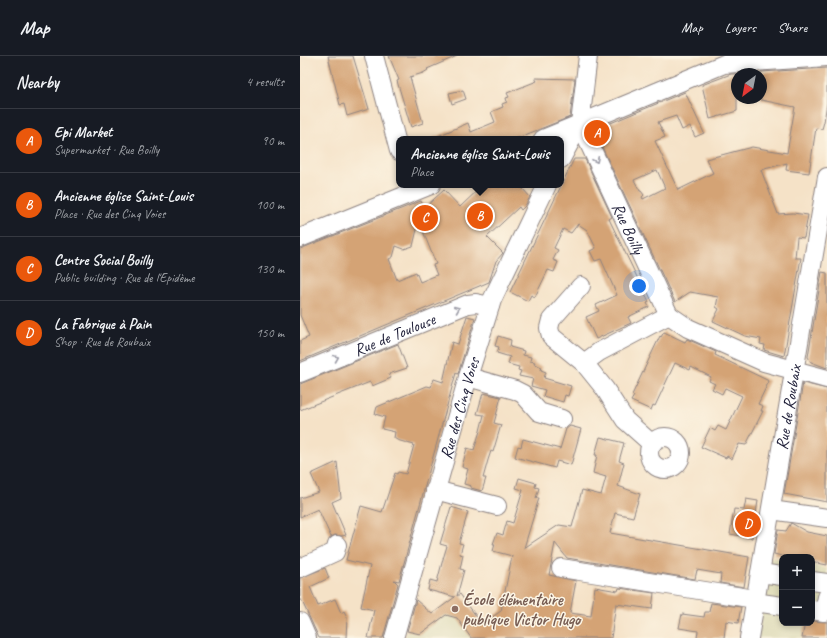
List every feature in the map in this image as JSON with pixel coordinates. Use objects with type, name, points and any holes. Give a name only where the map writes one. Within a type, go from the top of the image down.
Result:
[{"type":"street","points":[[374,56],[396,140]]},
{"type":"street","points":[[564,153],[580,124],[588,56]]},
{"type":"street","points":[[550,136],[724,64],[827,57]]},
{"type":"street","name":"Rue Boilly","points":[[580,124],[669,314],[679,323],[773,366],[795,369],[827,379]]},
{"type":"street","name":"Rue de Roubaix","points":[[749,638],[827,177]]},
{"type":"street","name":"Rue des Cinq Voies","points":[[394,638],[435,490],[490,306],[497,288],[545,188]]},
{"type":"street","points":[[300,238],[410,189]]},
{"type":"street","points":[[581,286],[554,316],[549,328],[551,336],[584,363],[605,389],[625,420],[652,444]]},
{"type":"street","name":"Rue de Toulouse","points":[[300,373],[468,304],[476,303],[490,306]]},
{"type":"street","points":[[584,363],[599,352],[669,314]]},
{"type":"street","points":[[468,377],[515,390],[523,394],[539,412],[562,419]]},
{"type":"street","points":[[435,490],[497,506]]},
{"type":"street","points":[[771,510],[827,518]]},
{"type":"street","points":[[300,568],[335,552],[337,544]]},
{"type":"street","points":[[561,568],[755,600],[779,605]]},
{"type":"street","points":[[760,573],[779,576]]},
{"type":"street","points":[[815,581],[827,583]]},
{"type":"street","points":[[815,610],[824,612],[827,597]]},
{"type":"street","points":[[300,622],[307,638]]},
{"type":"shaded area","points":[[770,557],[779,558],[779,626],[815,626],[815,566],[827,569],[827,638],[757,638]]},
{"type":"shaded area","name":"École élémentaire publique Victor Hugo","points":[[460,594],[482,624],[555,638],[405,638],[407,631],[415,633],[417,625]]},
{"type":"building","points":[[328,56],[353,56],[369,109],[347,116],[344,104],[340,105]]},
{"type":"building","points":[[389,56],[457,56],[427,69],[428,70],[423,73],[410,77],[423,123],[411,127],[397,81],[399,80]]},
{"type":"building","points":[[827,68],[827,103],[824,122],[822,129],[816,128],[809,173],[786,170],[787,163],[761,170],[778,214],[793,213],[808,215],[804,238],[797,237],[795,258],[801,258],[784,356],[764,350],[765,345],[760,344],[761,339],[745,336],[713,321],[719,309],[716,307],[718,297],[690,292],[675,302],[594,130],[685,92],[704,133],[695,137],[690,126],[682,130],[676,116],[658,122],[665,137],[655,141],[678,190],[713,173],[706,159],[752,147],[787,153],[795,107],[767,101],[767,72]],"holes":[[[657,170],[665,188],[643,199],[642,197],[644,195],[634,180]]]},
{"type":"building","points":[[731,74],[731,104],[737,104],[737,111],[710,119],[702,85]]},
{"type":"building","points":[[535,78],[575,79],[570,117],[522,136],[438,136],[468,123],[471,132],[495,122],[491,112],[503,107],[502,104],[507,102],[506,98],[509,97],[507,93],[537,81]]},
{"type":"building","points":[[463,90],[466,99],[452,104],[449,93]]},
{"type":"building","points":[[574,159],[585,159],[612,217],[609,219],[649,302],[647,303],[649,307],[628,317],[631,323],[596,339],[586,317],[599,311],[596,305],[617,295],[601,259],[595,261],[590,251],[596,248],[587,230],[578,224],[571,233],[563,229],[554,248],[558,250],[553,260],[558,262],[554,272],[548,270],[535,297],[531,295],[528,301],[510,292],[560,188],[564,188],[564,180]]},
{"type":"building","points":[[480,188],[523,188],[530,197],[521,210],[519,207],[487,237],[503,253],[496,261],[489,282],[300,361],[300,341],[309,337],[300,315],[300,249],[421,201],[424,208],[444,190],[460,207]],"holes":[[[419,221],[436,264],[433,265],[437,275],[420,282],[416,272],[397,280],[389,259],[393,257],[396,246],[404,249],[413,246]]]},
{"type":"building","points":[[822,272],[827,273],[827,368],[811,362],[808,357]]},
{"type":"building","points":[[467,316],[475,318],[458,374],[456,373],[399,581],[394,580],[398,584],[383,638],[368,638],[374,610],[361,607],[370,566],[346,560],[361,506],[382,512],[395,473],[397,474],[398,472],[406,474],[414,445],[394,438],[395,432],[382,429],[385,417],[375,414],[377,407],[427,386],[431,387],[434,379],[443,382],[452,342],[458,344]]},
{"type":"building","points":[[664,332],[685,342],[687,339],[716,352],[715,355],[769,381],[758,404],[763,406],[761,411],[763,411],[746,445],[739,444],[732,459],[727,456],[726,458],[701,447],[710,428],[715,431],[718,426],[726,430],[742,396],[725,388],[722,394],[712,389],[715,384],[709,381],[711,377],[691,367],[690,370],[675,363],[655,406],[653,405],[651,410],[631,401],[634,396],[632,395],[660,336],[661,337]]},
{"type":"building","points":[[498,336],[511,340],[510,347],[524,351],[523,355],[531,357],[530,361],[535,362],[534,364],[542,367],[541,370],[546,372],[544,378],[571,386],[568,396],[565,395],[563,402],[543,396],[545,390],[531,386],[533,379],[519,376],[521,371],[518,370],[519,367],[508,364],[510,357],[497,353],[499,347],[495,346]]},
{"type":"building","points":[[398,344],[407,368],[389,374],[391,378],[372,386],[370,382],[300,410],[300,384]]},
{"type":"building","points":[[803,383],[827,389],[827,502],[784,494]]},
{"type":"building","points":[[483,393],[501,397],[494,423],[501,425],[493,452],[491,451],[488,460],[483,478],[486,478],[482,491],[464,484],[468,469],[462,467],[467,448],[474,450],[480,431],[484,415],[477,414]]},
{"type":"building","points":[[570,426],[581,429],[571,465],[557,461],[555,468],[515,457],[518,446],[521,447],[523,439],[560,449],[566,429]]},
{"type":"building","points":[[600,437],[624,443],[619,461],[624,463],[618,486],[640,494],[633,517],[615,513],[610,533],[749,557],[744,587],[720,583],[721,574],[697,570],[695,579],[567,558],[555,543],[549,575],[576,581],[570,613],[591,616],[595,587],[618,591],[619,588],[654,593],[652,609],[616,604],[611,638],[471,638],[457,618],[446,615],[420,634],[407,631],[416,600],[432,614],[455,597],[428,590],[430,580],[437,582],[447,546],[440,544],[451,507],[468,512],[459,543],[463,544],[460,554],[463,555],[460,569],[464,570],[457,596],[460,594],[482,624],[501,611],[512,556],[493,551],[495,544],[493,544],[497,533],[503,535],[507,521],[513,523],[523,490],[516,488],[519,478],[536,483],[535,487],[539,488],[536,498],[539,498],[524,548],[559,525],[572,527],[582,490],[601,495],[606,477],[593,473],[597,455],[595,455]]},
{"type":"building","points":[[337,462],[341,498],[332,502],[346,535],[335,535],[331,537],[318,509],[300,517],[300,498],[319,492],[311,474]]},
{"type":"building","points":[[746,499],[758,501],[752,538],[730,534],[734,509],[744,510]]},
{"type":"building","points":[[791,523],[807,532],[827,536],[827,565],[815,563],[815,554],[779,554],[779,555],[774,554],[778,530],[786,531]]},
{"type":"building","points":[[325,568],[329,578],[310,587],[318,606],[335,599],[341,613],[344,611],[347,617],[346,638],[319,638],[300,597],[300,578]]},
{"type":"building","points":[[711,603],[741,607],[738,623],[726,621],[724,638],[697,638],[698,631],[679,628],[682,614],[704,617],[705,612],[709,612]]},
{"type":"building","points":[[815,621],[827,622],[827,638],[802,638],[804,626],[815,626]]},
{"type":"place","name":"Epi Market","points":[[597,133]]},
{"type":"place","name":"Ancienne église Saint-Louis","points":[[480,216]]},
{"type":"place","name":"Centre Social Boilly","points":[[425,218]]},
{"type":"place","name":"La Fabrique à Pain","points":[[748,524]]},
{"type":"place","name":"École élémentaire publique Victor Hugo","points":[[455,609]]}]
